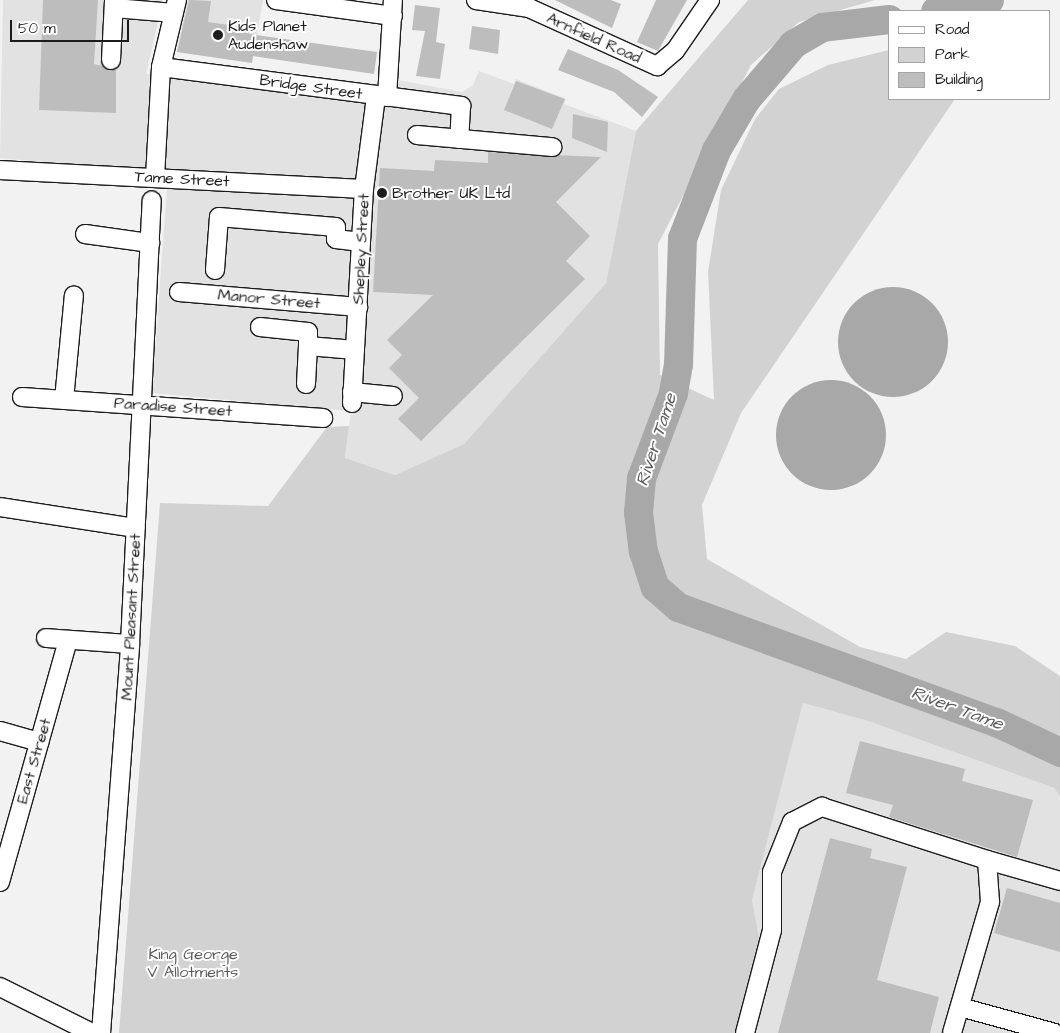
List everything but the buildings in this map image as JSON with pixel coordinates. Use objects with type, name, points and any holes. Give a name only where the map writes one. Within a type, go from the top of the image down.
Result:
[{"type":"street","points":[[276,0],[393,8],[382,97]]},
{"type":"street","name":"Arnfield Road","points":[[476,0],[531,4],[657,66],[675,51],[710,0]]},
{"type":"street","points":[[111,60],[114,4],[175,6],[161,67],[155,178]]},
{"type":"street","name":"Bridge Street","points":[[161,67],[462,106],[459,139]]},
{"type":"street","name":"Shepley Street","points":[[382,97],[364,190],[352,397],[393,396]]},
{"type":"street","points":[[417,135],[552,146]]},
{"type":"street","name":"Tame Street","points":[[0,170],[364,190]]},
{"type":"street","name":"Mount Pleasant Street","points":[[101,1033],[130,644],[135,528],[144,404],[152,201]]},
{"type":"street","points":[[215,270],[219,217],[336,228],[336,239],[361,242]]},
{"type":"street","points":[[85,234],[150,243]]},
{"type":"street","name":"Manor Street","points":[[179,292],[358,307]]},
{"type":"street","points":[[64,400],[74,295]]},
{"type":"street","points":[[260,328],[308,332],[306,384]]},
{"type":"street","points":[[308,346],[355,350]]},
{"type":"street","name":"Paradise Street","points":[[22,397],[324,418]]},
{"type":"street","points":[[0,508],[135,528]]},
{"type":"street","points":[[46,638],[130,644]]},
{"type":"street","name":"East Street","points":[[0,882],[68,640]]},
{"type":"street","points":[[0,731],[39,742]]},
{"type":"street","points":[[745,1033],[772,930],[772,872],[792,822],[822,807],[1060,881]]},
{"type":"street","points":[[952,1033],[990,902],[988,860]]},
{"type":"street","points":[[0,987],[92,1033]]},
{"type":"street","points":[[960,1007],[1056,1033],[1060,1016]]},
{"type":"shaded area","points":[[3,0],[163,0],[146,74],[394,108],[398,80],[462,92],[473,85],[479,71],[514,84],[516,79],[566,99],[564,104],[636,131],[606,283],[464,444],[395,475],[345,458],[351,411],[152,393],[168,174],[0,158]]},
{"type":"shaded area","name":"Kids Planet Audenshaw","points":[[187,0],[263,0],[252,63],[177,52]]},
{"type":"shaded area","points":[[893,287],[914,291],[932,303],[944,321],[948,342],[944,363],[932,381],[914,393],[893,397],[872,393],[854,381],[842,363],[838,342],[842,321],[854,303],[872,291]]},
{"type":"shaded area","points":[[831,380],[852,384],[870,396],[882,414],[886,435],[882,456],[870,474],[852,486],[831,490],[810,486],[792,474],[780,456],[776,435],[780,414],[792,396],[810,384]]},
{"type":"shaded area","points":[[803,703],[868,721],[1054,788],[1060,796],[1060,1033],[740,1033],[761,949],[752,900]]},
{"type":"green space","name":"King George V Allotments","points":[[748,0],[875,0],[799,22],[751,65],[658,244],[660,375],[714,400],[708,272],[721,190],[755,119],[779,89],[828,65],[888,50],[888,100],[954,100],[741,413],[702,505],[707,559],[860,647],[906,659],[946,632],[1015,646],[1060,676],[1060,796],[1054,788],[868,721],[803,703],[752,900],[761,949],[740,1033],[119,1033],[160,503],[268,506],[327,427],[349,426],[345,458],[395,475],[464,444],[606,283],[636,131]]},
{"type":"waterway","name":"River Tame","points":[[940,10],[989,0]]},
{"type":"waterway","name":"River Tame","points":[[888,19],[822,27],[793,44],[746,99],[716,150],[682,238],[678,364],[673,393],[641,478],[638,512],[643,551],[655,587],[678,607],[996,722],[1060,752]]},
{"type":"place","name":"Kids Planet Audenshaw","points":[[218,35]]},
{"type":"place","name":"Brother UK Ltd","points":[[382,193]]}]
